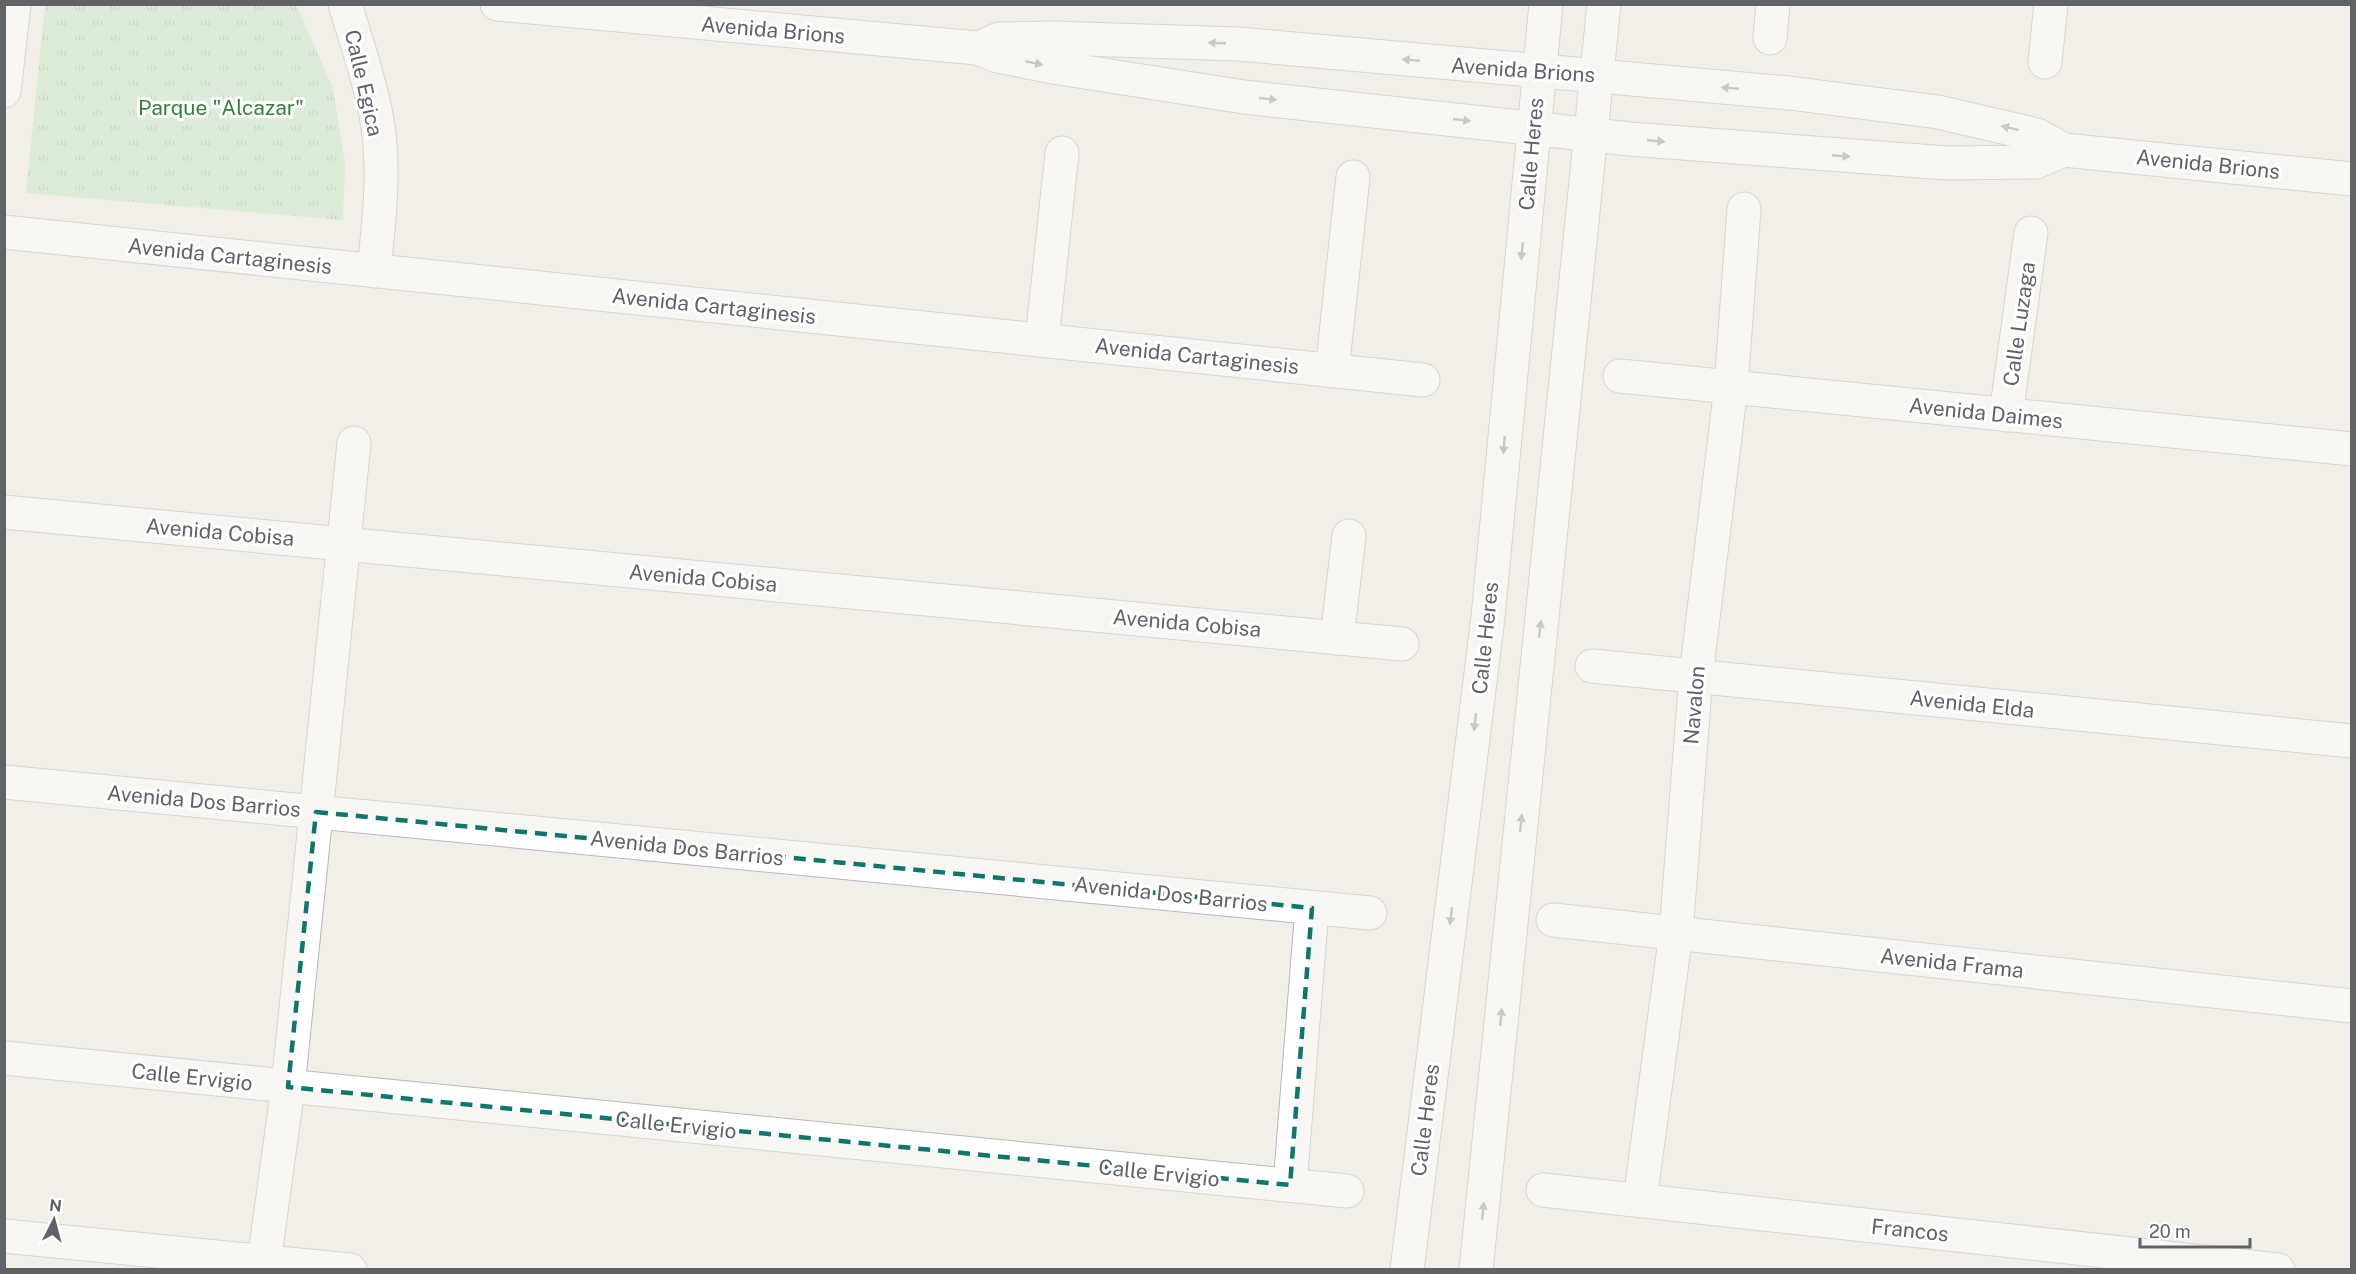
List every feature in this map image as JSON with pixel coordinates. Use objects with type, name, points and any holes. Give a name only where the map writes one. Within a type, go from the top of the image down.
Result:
[{"type":"street","points":[[4,91],[14,4]]},
{"type":"street","name":"Calle Egica","points":[[345,4],[364,68],[377,126],[381,201],[374,270]]},
{"type":"street","name":"Avenida Brions","points":[[497,4],[977,48],[998,56],[1053,67],[1244,97],[1590,135],[1947,164],[2036,162],[2064,150]]},
{"type":"street","name":"Calle Heres","points":[[1407,1269],[1488,617],[1546,4]]},
{"type":"street","points":[[1476,1269],[1604,4]]},
{"type":"street","points":[[1770,38],[1773,4]]},
{"type":"street","points":[[2045,62],[2051,4]]},
{"type":"street","name":"Avenida Brions","points":[[977,48],[999,39],[1204,42],[1789,93],[1938,112],[2037,135],[2064,150],[2352,179]]},
{"type":"street","points":[[1042,340],[1062,153]]},
{"type":"street","points":[[1332,371],[1353,177]]},
{"type":"street","name":"Navalon","points":[[1640,1200],[1676,933],[1696,676],[1731,387],[1744,209]]},
{"type":"street","name":"Avenida Cartaginesis","points":[[4,232],[1423,380]]},
{"type":"street","name":"Calle Luzaga","points":[[2006,415],[2031,233]]},
{"type":"street","name":"Avenida Daimes","points":[[1620,376],[2352,449]]},
{"type":"street","points":[[264,1262],[288,1087],[354,443]]},
{"type":"street","name":"Avenida Cobisa","points":[[4,512],[1402,644]]},
{"type":"street","points":[[1337,638],[1349,536]]},
{"type":"street","name":"Avenida Elda","points":[[1592,666],[2352,741]]},
{"type":"street","name":"Avenida Dos Barrios","points":[[4,782],[1370,914]]},
{"type":"street","points":[[1290,1185],[1312,908]]},
{"type":"street","name":"Avenida Frama","points":[[1553,920],[2352,1006]]},
{"type":"street","name":"Calle Ervigio","points":[[4,1058],[1347,1191]]},
{"type":"street","name":"Francos","points":[[1543,1190],[2278,1269]]},
{"type":"street","points":[[4,1236],[350,1269]]},
{"type":"highlighted area","points":[[316,812],[1312,908],[1290,1185],[288,1087]]},
{"type":"green space","name":"Parque \"Alcazar\"","points":[[45,5],[296,5],[333,88],[345,164],[343,220],[26,193]]}]
